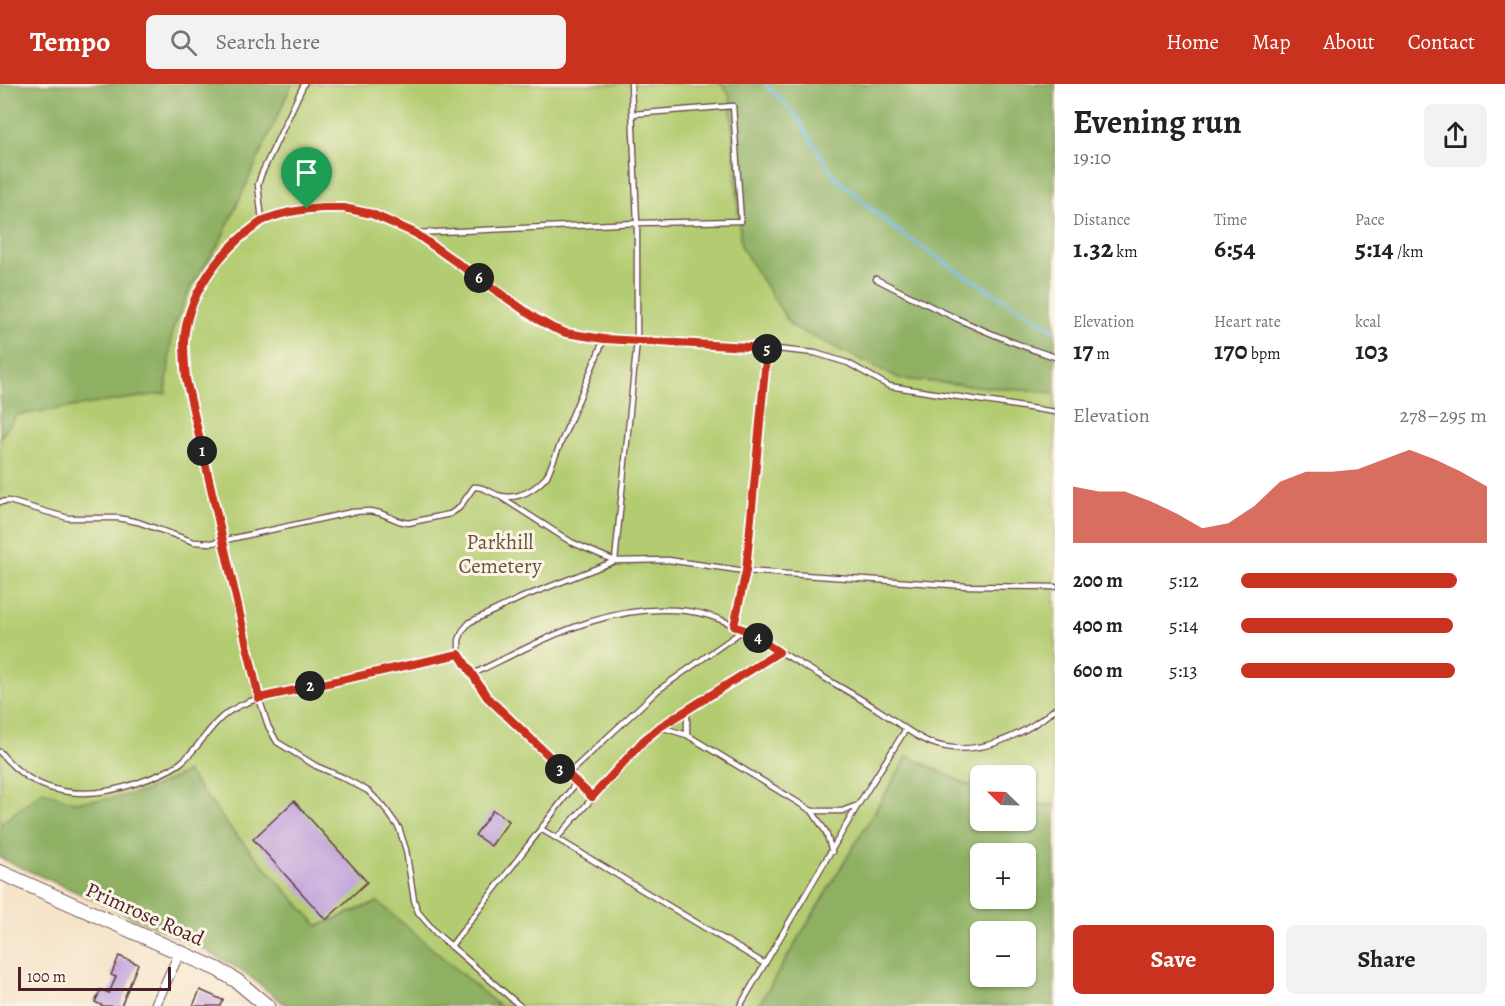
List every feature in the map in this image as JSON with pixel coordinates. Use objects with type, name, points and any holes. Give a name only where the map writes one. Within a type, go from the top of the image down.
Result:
[{"type":"street","name":"Primrose Road","points":[[0,872],[180,952],[237,981],[267,1006]]},
{"type":"street","points":[[155,1006],[180,952]]},
{"type":"lane","points":[[262,221],[258,185],[304,84]]},
{"type":"lane","points":[[615,561],[637,340],[637,223],[631,84]]},
{"type":"lane","points":[[415,233],[637,223],[741,222],[733,106],[633,114]]},
{"type":"lane","points":[[520,1006],[436,933],[418,912],[406,850],[399,828],[384,807],[368,791],[316,766],[277,742],[268,726],[259,698],[222,542],[186,379],[184,341],[189,319],[200,289],[218,260],[262,221],[284,213],[307,209],[344,208],[372,214],[415,233],[553,328],[566,333],[604,339],[767,348],[815,353],[848,363],[889,386],[1055,412]]},
{"type":"lane","points":[[876,279],[956,319],[1055,357]]},
{"type":"lane","points":[[500,496],[520,495],[539,486],[548,476],[604,339]]},
{"type":"lane","points":[[734,626],[746,571],[767,348]]},
{"type":"lane","points":[[0,502],[9,501],[68,518],[118,518],[138,522],[194,542],[222,542],[352,512],[380,513],[408,523],[434,518],[450,514],[459,508],[474,487],[481,486],[571,542],[615,561]]},
{"type":"lane","points":[[592,797],[487,697],[459,654],[459,639],[470,622],[523,597],[615,561],[668,560],[746,571],[967,586],[1055,587]]},
{"type":"lane","points":[[473,674],[542,641],[598,618],[626,612],[671,610],[709,615],[745,630],[881,711],[928,742],[944,747],[973,749],[986,747],[1044,718],[1055,709]]},
{"type":"lane","points":[[567,775],[657,691],[745,630]]},
{"type":"lane","points":[[557,838],[644,740],[660,727],[779,652]]},
{"type":"lane","points":[[0,752],[21,774],[58,791],[80,794],[124,787],[158,776],[180,764],[196,749],[222,716],[259,698],[459,654]]},
{"type":"lane","points":[[687,710],[687,735]]},
{"type":"lane","points":[[660,727],[687,735],[812,811],[826,832],[832,852]]},
{"type":"lane","points":[[740,1006],[858,805],[906,729]]},
{"type":"lane","points":[[451,946],[576,783]]},
{"type":"lane","points":[[812,811],[842,811],[858,805]]},
{"type":"lane","points":[[541,829],[765,964]]},
{"type":"green space","points":[[0,84],[292,84],[220,242],[190,288],[172,331],[166,393],[17,415],[0,438]]},
{"type":"green space","name":"Parkhill Cemetery","points":[[292,84],[721,84],[730,95],[741,247],[901,379],[1055,393],[1055,805],[1036,805],[1036,765],[970,765],[970,786],[907,757],[758,1006],[499,1006],[378,903],[318,926],[230,828],[187,772],[143,792],[108,799],[74,802],[43,792],[0,824],[0,438],[17,415],[166,393],[172,331],[190,288],[220,242]]},
{"type":"green space","points":[[721,84],[1055,84],[1055,393],[901,379],[791,326],[741,247],[730,96]]},
{"type":"green space","points":[[908,756],[970,786],[970,831],[1036,831],[1036,805],[1055,805],[1054,1006],[758,1006]]},
{"type":"green space","points":[[187,772],[230,828],[318,926],[378,902],[499,1006],[287,1006],[244,972],[200,947],[0,858],[0,824],[43,791],[74,802],[108,799],[143,792]]},
{"type":"building","points":[[294,801],[367,882],[326,920],[253,839]]},
{"type":"building","points":[[493,810],[509,821],[491,846],[475,835]]},
{"type":"building","points":[[119,956],[138,964],[121,1006],[103,1006],[95,1002],[101,990],[109,993],[116,977],[111,975]]},
{"type":"building","points":[[200,990],[223,1000],[220,1006],[193,1006]]},
{"type":"waterway","points":[[765,84],[792,110],[834,176],[895,229],[961,273],[1055,330]]},
{"type":"route","points":[[307,209],[358,210],[415,233],[535,318],[566,333],[604,339],[767,348],[746,571],[734,626],[745,630],[779,652],[660,727],[644,740],[592,797],[487,697],[459,654],[259,698],[186,379],[184,341],[200,289],[218,260],[240,238],[262,221],[284,213],[307,209]]}]
